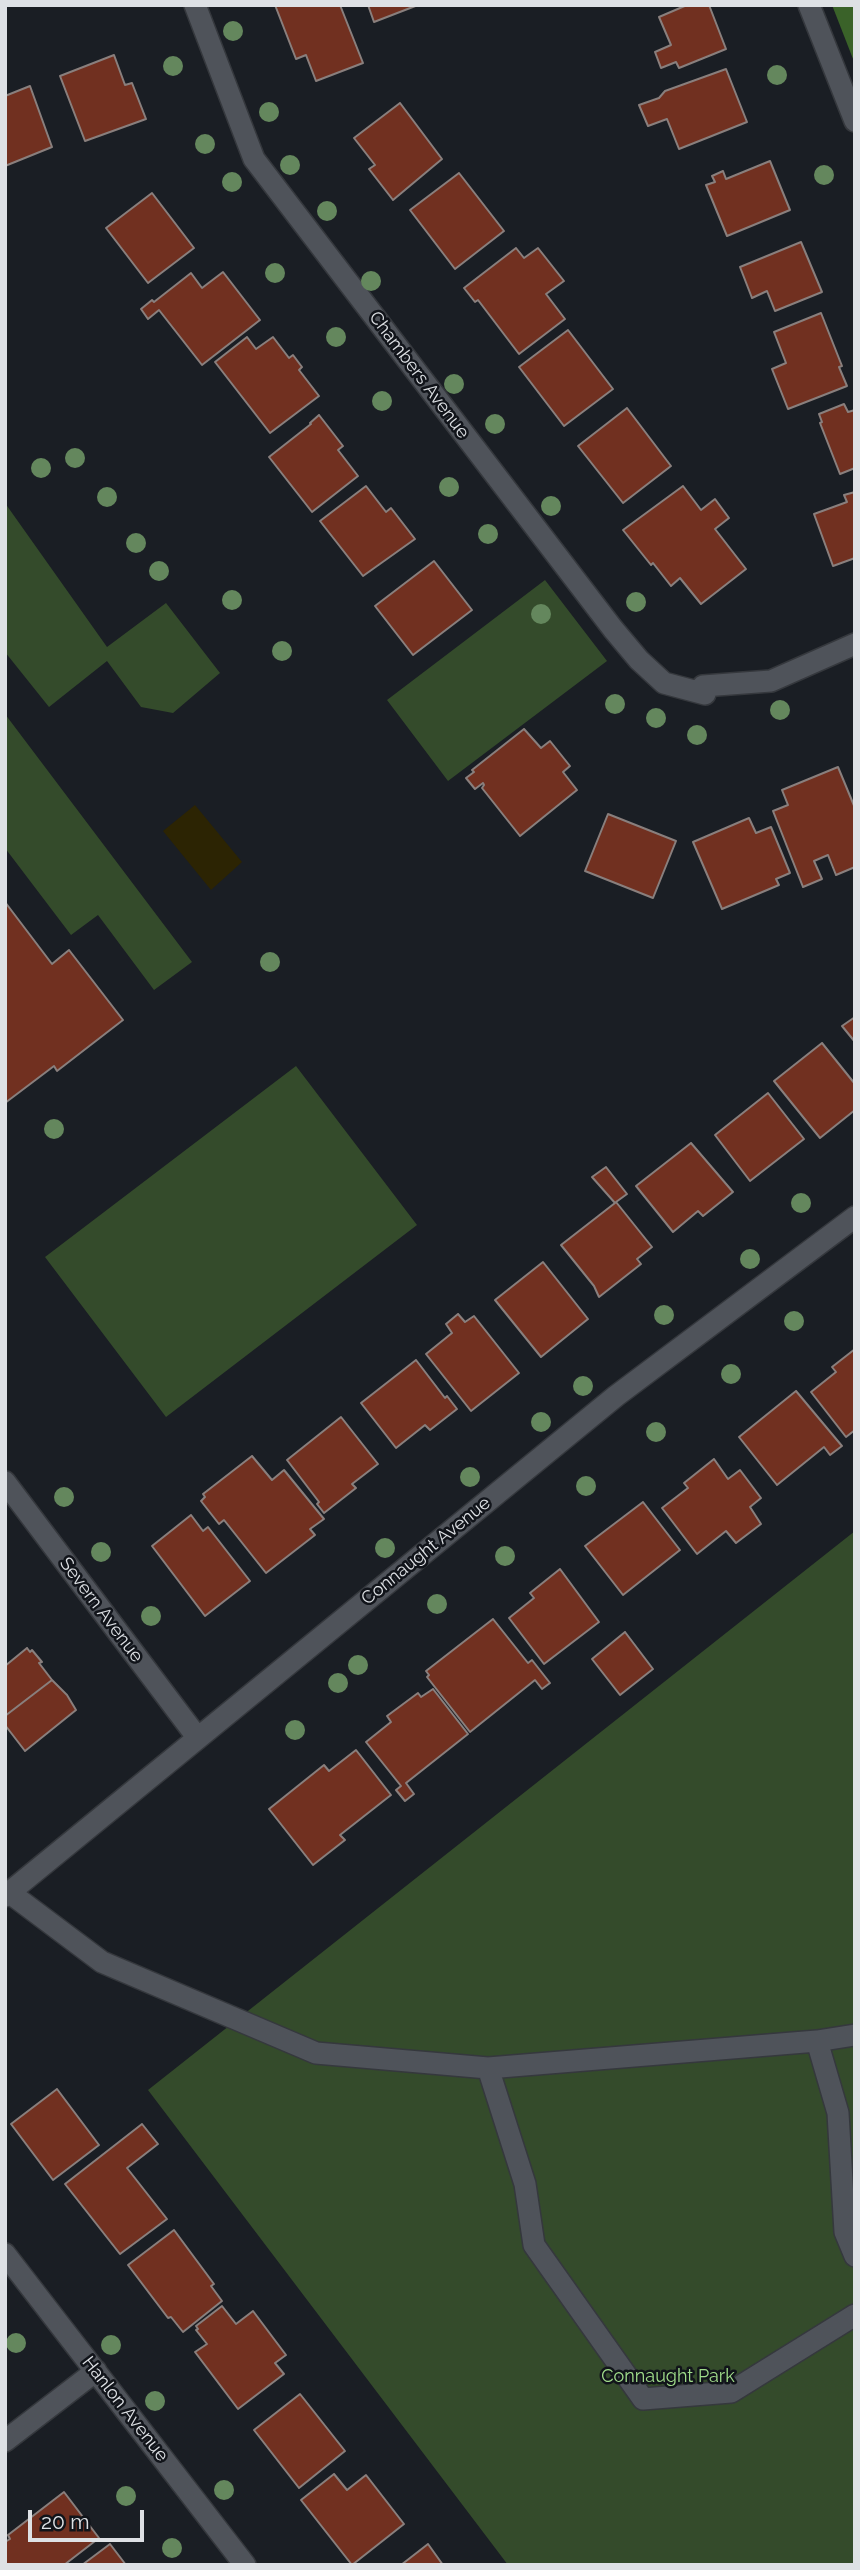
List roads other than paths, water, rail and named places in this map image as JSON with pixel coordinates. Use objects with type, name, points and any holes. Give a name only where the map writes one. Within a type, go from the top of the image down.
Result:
[{"type":"street","name":"Chambers Avenue","points":[[195,5],[254,159],[639,660],[664,683],[705,694],[703,686],[771,681],[855,644]]},
{"type":"street","points":[[809,5],[855,121]]},
{"type":"street","name":"Connaught Avenue","points":[[8,1895],[616,1396],[855,1217]]},
{"type":"street","name":"Severn Avenue","points":[[5,1482],[197,1738]]},
{"type":"street","points":[[8,1895],[102,1962],[316,2053],[488,2068],[817,2041],[855,2035]]},
{"type":"street","points":[[817,2041],[838,2113],[845,2232],[855,2256]]},
{"type":"street","points":[[488,2068],[525,2184],[534,2245],[643,2399],[731,2392],[855,2315]]},
{"type":"street","name":"Hanlon Avenue","points":[[5,2254],[245,2565]]},
{"type":"street","points":[[5,2441],[96,2371]]},
{"type":"park label","name":"Connaught Park","points":[[668,2377]]}]
